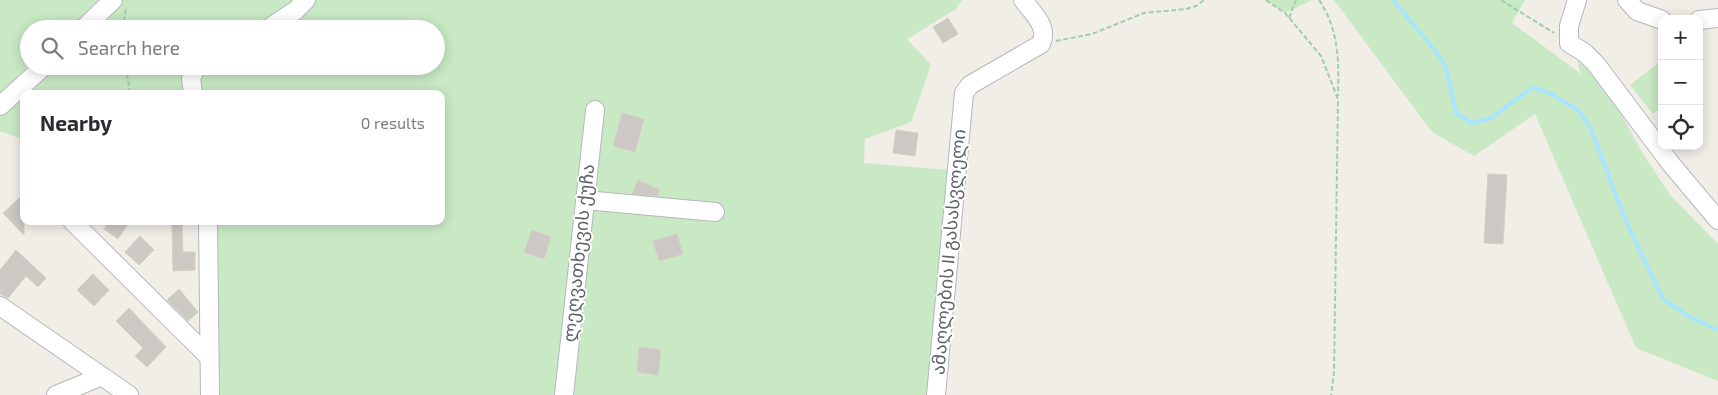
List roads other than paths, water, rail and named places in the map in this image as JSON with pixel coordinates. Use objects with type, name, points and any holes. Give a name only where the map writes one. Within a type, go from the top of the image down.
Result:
[{"type":"street","points":[[92,20],[113,0]]},
{"type":"street","points":[[281,20],[306,0]]},
{"type":"street","name":"ამაღლების II გასასვლელი","points":[[936,395],[964,93],[970,85],[1041,44],[1045,35],[1044,28],[1023,0]]},
{"type":"street","points":[[1576,0],[1569,26],[1569,43],[1585,53],[1596,64],[1671,164],[1718,220]]},
{"type":"street","points":[[1628,0],[1637,11],[1658,19]]},
{"type":"street","points":[[1703,20],[1718,18]]},
{"type":"street","points":[[0,106],[34,75]]},
{"type":"street","points":[[192,75],[192,90]]},
{"type":"street","name":"ლეღვათხევის ქუჩა","points":[[564,395],[594,110]]},
{"type":"street","points":[[585,200],[715,212]]},
{"type":"street","points":[[76,225],[209,357]]},
{"type":"street","points":[[208,225],[210,395]]},
{"type":"street","points":[[0,306],[128,395]]},
{"type":"street","points":[[56,395],[102,376]]},
{"type":"waterway","points":[[1393,0],[1438,54],[1446,68],[1456,113],[1472,123],[1491,118],[1533,87],[1551,94],[1578,110],[1591,129],[1625,219],[1663,299],[1692,318],[1718,330]]}]
